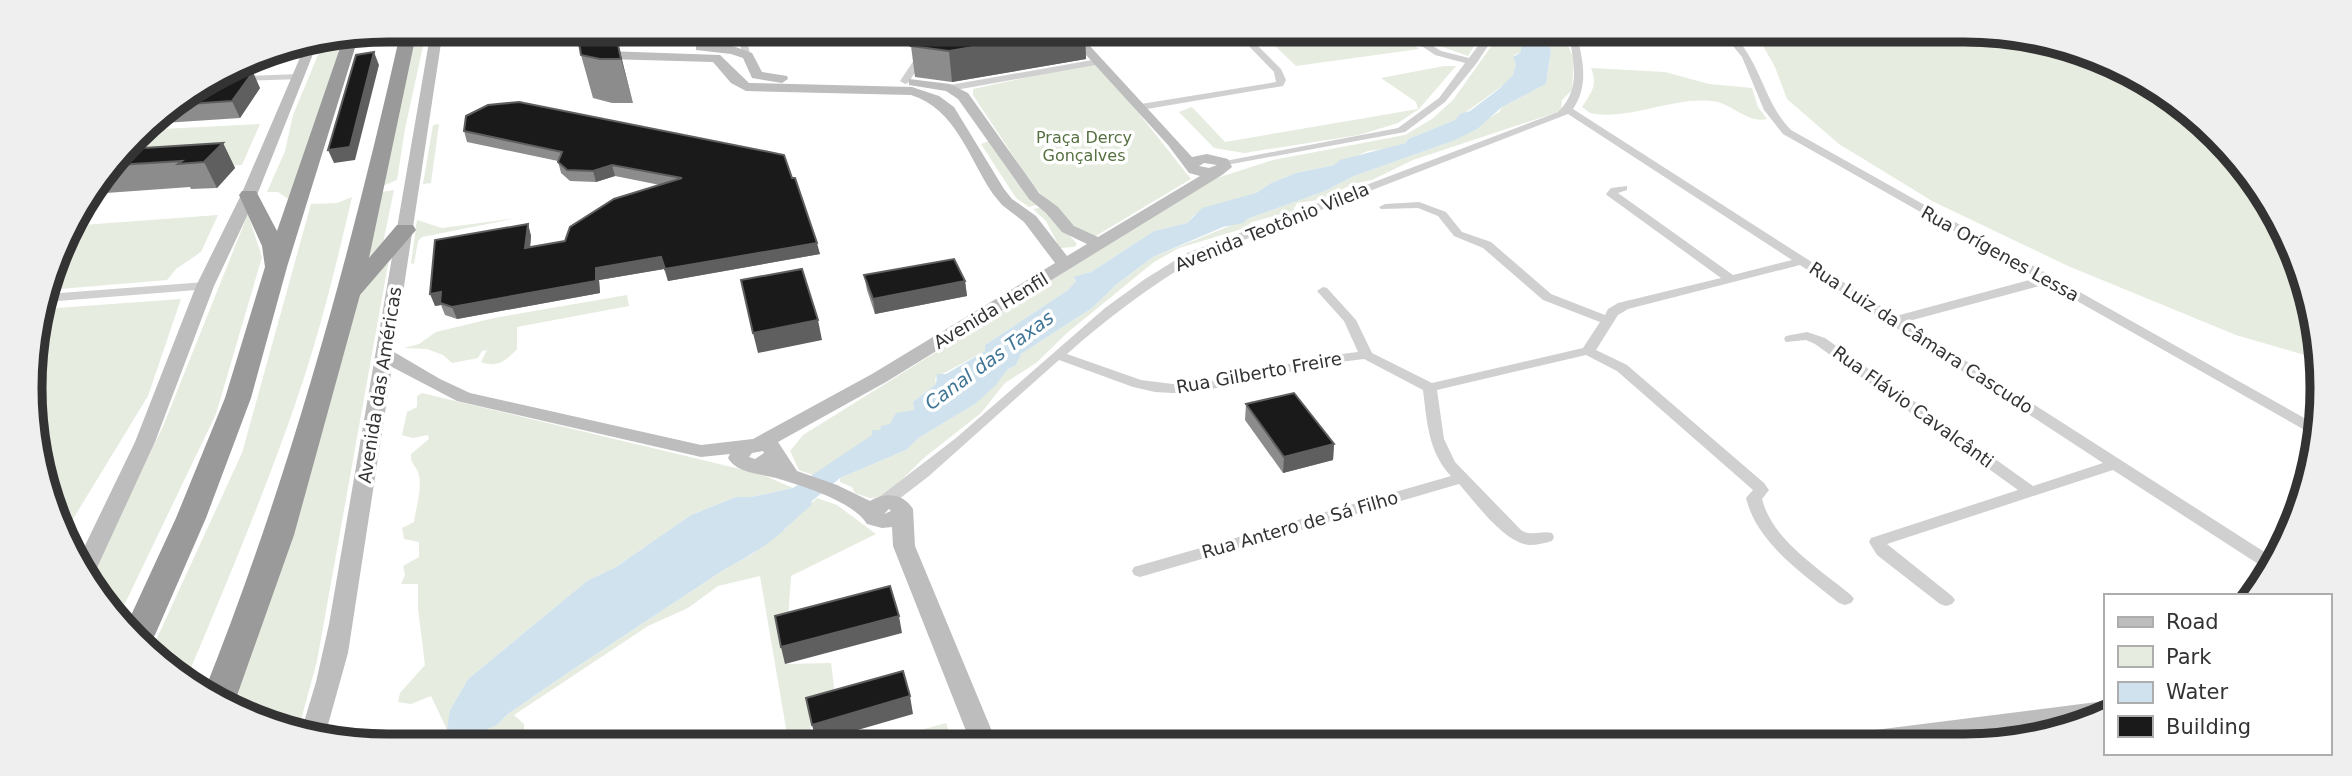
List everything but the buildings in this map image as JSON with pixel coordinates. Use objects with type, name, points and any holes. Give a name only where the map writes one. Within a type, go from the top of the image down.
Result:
[{"type":"highway","points":[[222,691],[269,570],[330,373],[351,295],[408,42]]},
{"type":"highway","points":[[140,630],[218,453],[238,398],[276,267],[349,44]]},
{"type":"highway","points":[[249,195],[273,246],[276,267]]},
{"type":"highway","points":[[351,295],[405,230]]},
{"type":"street","name":"Avenida das Américas","points":[[316,726],[325,701],[386,355],[435,42]]},
{"type":"street","points":[[581,42],[598,54],[722,48],[748,56]]},
{"type":"street","points":[[612,42],[623,47],[690,51],[716,58],[723,64],[731,79],[746,87],[905,81],[950,88],[1098,62]]},
{"type":"street","points":[[744,42],[757,75],[762,77],[912,91],[932,97],[947,107],[998,191],[1007,202],[1030,219],[1066,266]]},
{"type":"street","points":[[905,81],[923,54],[918,42]]},
{"type":"street","points":[[1080,42],[1141,107],[1216,163]]},
{"type":"street","points":[[1098,42],[1155,105],[1160,120],[1193,167],[1198,160],[1216,163]]},
{"type":"street","points":[[1141,107],[1280,84],[1278,71],[1250,42]]},
{"type":"street","points":[[1421,42],[1438,53],[1473,62]]},
{"type":"street","name":"Avenida Henfil","points":[[763,451],[797,425],[1066,266],[1182,192],[1216,163],[1241,162],[1401,130],[1432,110],[1487,42]]},
{"type":"street","points":[[1568,110],[1580,83],[1581,72],[1575,42]]},
{"type":"street","name":"Rua Orígenes Lessa","points":[[1734,42],[1745,54],[1769,114],[1787,132],[2308,426]]},
{"type":"street","points":[[89,562],[145,442],[205,286],[249,195],[309,51]]},
{"type":"street","points":[[249,71],[301,71]]},
{"type":"street","points":[[235,78],[301,71]]},
{"type":"street","points":[[950,88],[972,105],[1034,196],[1052,210],[1068,229],[1099,244]]},
{"type":"street","name":"Rua Luiz da Câmara Cascudo","points":[[1568,110],[2264,561]]},
{"type":"street","name":"Avenida Teotônio Vilela","points":[[876,507],[917,479],[1058,355],[1144,285],[1191,256],[1554,118],[1568,110]]},
{"type":"street","points":[[966,140],[993,135]]},
{"type":"street","name":"Avenida Henfil","points":[[1182,192],[1194,176],[1193,167]]},
{"type":"street","points":[[1623,188],[1612,194],[1731,279]]},
{"type":"street","points":[[1385,206],[1419,205],[1442,214],[1458,234],[1487,245],[1547,297],[1607,320]]},
{"type":"street","points":[[1044,279],[1051,261],[1052,252],[1048,244]]},
{"type":"street","points":[[1588,351],[1607,320],[1623,306],[1803,261]]},
{"type":"street","points":[[1896,320],[2046,280]]},
{"type":"street","points":[[54,297],[205,286]]},
{"type":"street","points":[[1323,291],[1350,320],[1366,355]]},
{"type":"street","name":"Rua Flávio Cavalcânti","points":[[1791,338],[1807,336],[1820,341],[2030,491]]},
{"type":"street","points":[[1546,537],[1522,539],[1448,464],[1437,439],[1430,388],[1588,351],[1622,368],[1759,486],[1761,490],[1754,498],[1754,508],[1763,522],[1784,545],[1845,599]]},
{"type":"street","points":[[386,355],[433,383],[464,397],[701,451],[763,451],[796,477],[876,507],[904,547],[980,734]]},
{"type":"street","name":"Rua Gilberto Freire","points":[[1058,355],[1148,387],[1176,391],[1325,359],[1366,355],[1430,388]]},
{"type":"street","points":[[1946,600],[1883,551],[1877,542],[2115,464]]},
{"type":"street","name":"Rua Antero de Sá Filho","points":[[1140,571],[1460,479]]},
{"type":"street","points":[[1928,734],[2079,714]]},
{"type":"green space","points":[[409,42],[424,42],[397,180],[385,185],[378,183]]},
{"type":"green space","points":[[1118,42],[1152,42],[1133,44]]},
{"type":"green space","points":[[1271,42],[1410,42],[1419,49],[1296,66]]},
{"type":"green space","points":[[1433,42],[1476,42],[1468,56]]},
{"type":"green space","points":[[1494,42],[1522,42],[1520,53],[1514,55],[1517,60],[1509,81],[1455,120],[1392,148],[1368,151],[1334,165],[1296,173],[1271,183],[1256,193],[1194,215],[1187,223],[1154,231],[1091,272],[1073,278],[1076,281],[1068,290],[985,345],[985,351],[935,378],[936,384],[913,402],[914,410],[813,475],[799,470],[790,451],[803,435],[1214,179],[1273,160],[1405,135],[1432,119],[1453,100]]},
{"type":"green space","points":[[1546,42],[1566,42],[1574,59],[1572,90],[1562,100],[1561,111],[1413,160],[1372,180],[1352,184],[1325,199],[1297,203],[1293,211],[1252,222],[1242,229],[1179,248],[1154,262],[1067,333],[1036,363],[1005,383],[981,413],[925,457],[884,497],[870,498],[855,493],[852,487],[840,482],[840,478],[906,450],[920,437],[975,404],[1007,370],[1016,365],[1021,354],[1092,308],[1117,284],[1153,257],[1325,191],[1354,176],[1453,141],[1499,112],[1502,107],[1546,84],[1551,50]]},
{"type":"green space","points":[[1759,42],[1964,42],[2009,45],[2075,60],[2137,88],[2175,113],[2209,143],[2252,196],[2274,235],[2292,277],[2303,320],[2308,356],[2236,335],[2068,266],[1932,201],[1839,144],[1787,99],[1775,67]]},
{"type":"green space","points":[[340,47],[290,200],[278,192],[267,192],[285,151],[293,115],[320,50]]},
{"type":"green space","name":"Praça Dercy Gonçalves","points":[[1098,62],[1191,179],[1089,240],[1033,186],[973,95],[973,89]]},
{"type":"green space","points":[[1456,66],[1419,109],[1398,123],[1359,135],[1244,153],[1214,148],[1179,112],[1192,107],[1225,142],[1418,109],[1416,102],[1381,78]]},
{"type":"green space","points":[[1591,68],[1665,72],[1709,84],[1752,88],[1758,107],[1767,119],[1746,116],[1711,101],[1681,102],[1620,114],[1590,113],[1582,107],[1594,84]]},
{"type":"green space","points":[[260,124],[242,165],[116,174],[159,129]]},
{"type":"green space","points":[[439,124],[431,183],[423,184],[433,125]]},
{"type":"green space","points":[[989,141],[1040,204],[1029,207],[1016,198],[981,144]]},
{"type":"green space","points":[[394,190],[383,243],[359,271],[376,193]]},
{"type":"green space","points":[[352,197],[311,356],[248,531],[189,671],[155,643],[242,453],[311,204],[337,203]]},
{"type":"green space","points":[[1044,207],[1077,244],[1074,247],[1060,248],[1046,221],[1033,209]]},
{"type":"green space","points":[[248,214],[262,257],[216,414],[122,609],[94,570],[164,424]]},
{"type":"green space","points":[[218,215],[201,252],[176,269],[167,280],[56,289],[83,225]]},
{"type":"green space","points":[[517,218],[422,237],[418,241],[414,264],[411,263],[417,220],[442,228]]},
{"type":"green space","points":[[389,259],[317,661],[300,723],[256,708],[229,695],[362,286]]},
{"type":"green space","points":[[627,295],[629,306],[517,327],[517,349],[497,364],[481,362],[487,350],[482,351],[478,358],[452,363],[443,355],[427,349],[404,348],[419,344],[436,332],[494,318]]},
{"type":"green space","points":[[181,299],[148,396],[70,524],[54,478],[43,411],[43,365],[52,308]]},
{"type":"green space","points":[[422,393],[761,474],[793,488],[751,497],[736,497],[691,515],[616,567],[587,581],[468,679],[450,710],[448,729],[497,725],[508,714],[566,674],[725,569],[751,555],[785,529],[817,498],[837,505],[876,534],[791,576],[785,664],[831,663],[835,694],[808,706],[811,734],[787,734],[760,576],[718,586],[688,608],[648,626],[514,715],[524,724],[524,734],[449,734],[431,696],[411,704],[398,702],[400,693],[425,665],[418,609],[418,584],[401,584],[405,575],[403,566],[419,557],[419,542],[404,539],[402,528],[414,522],[419,492],[419,475],[411,454],[429,439],[428,435],[413,438],[402,435],[407,412],[417,407],[417,396]]},
{"type":"green space","points":[[946,723],[950,734],[906,734]]},
{"type":"water","name":"Canal das Taxas","points":[[1522,42],[1546,42],[1551,50],[1546,84],[1502,107],[1477,129],[1453,141],[1354,176],[1325,191],[1247,219],[1243,223],[1223,227],[1153,257],[1117,284],[1092,308],[1021,354],[1016,365],[1007,370],[995,386],[975,404],[920,437],[906,450],[840,478],[765,546],[725,569],[566,674],[508,714],[497,725],[475,734],[447,729],[450,710],[468,679],[587,581],[616,567],[691,515],[736,497],[751,497],[793,488],[872,435],[872,430],[880,430],[881,426],[890,424],[896,413],[914,410],[913,402],[936,384],[937,374],[946,374],[985,351],[985,345],[1068,290],[1076,281],[1073,277],[1091,272],[1154,231],[1187,223],[1202,208],[1256,193],[1271,183],[1296,173],[1334,165],[1340,160],[1406,143],[1408,139],[1455,120],[1499,89],[1513,75],[1516,64],[1513,57],[1520,53]]}]
